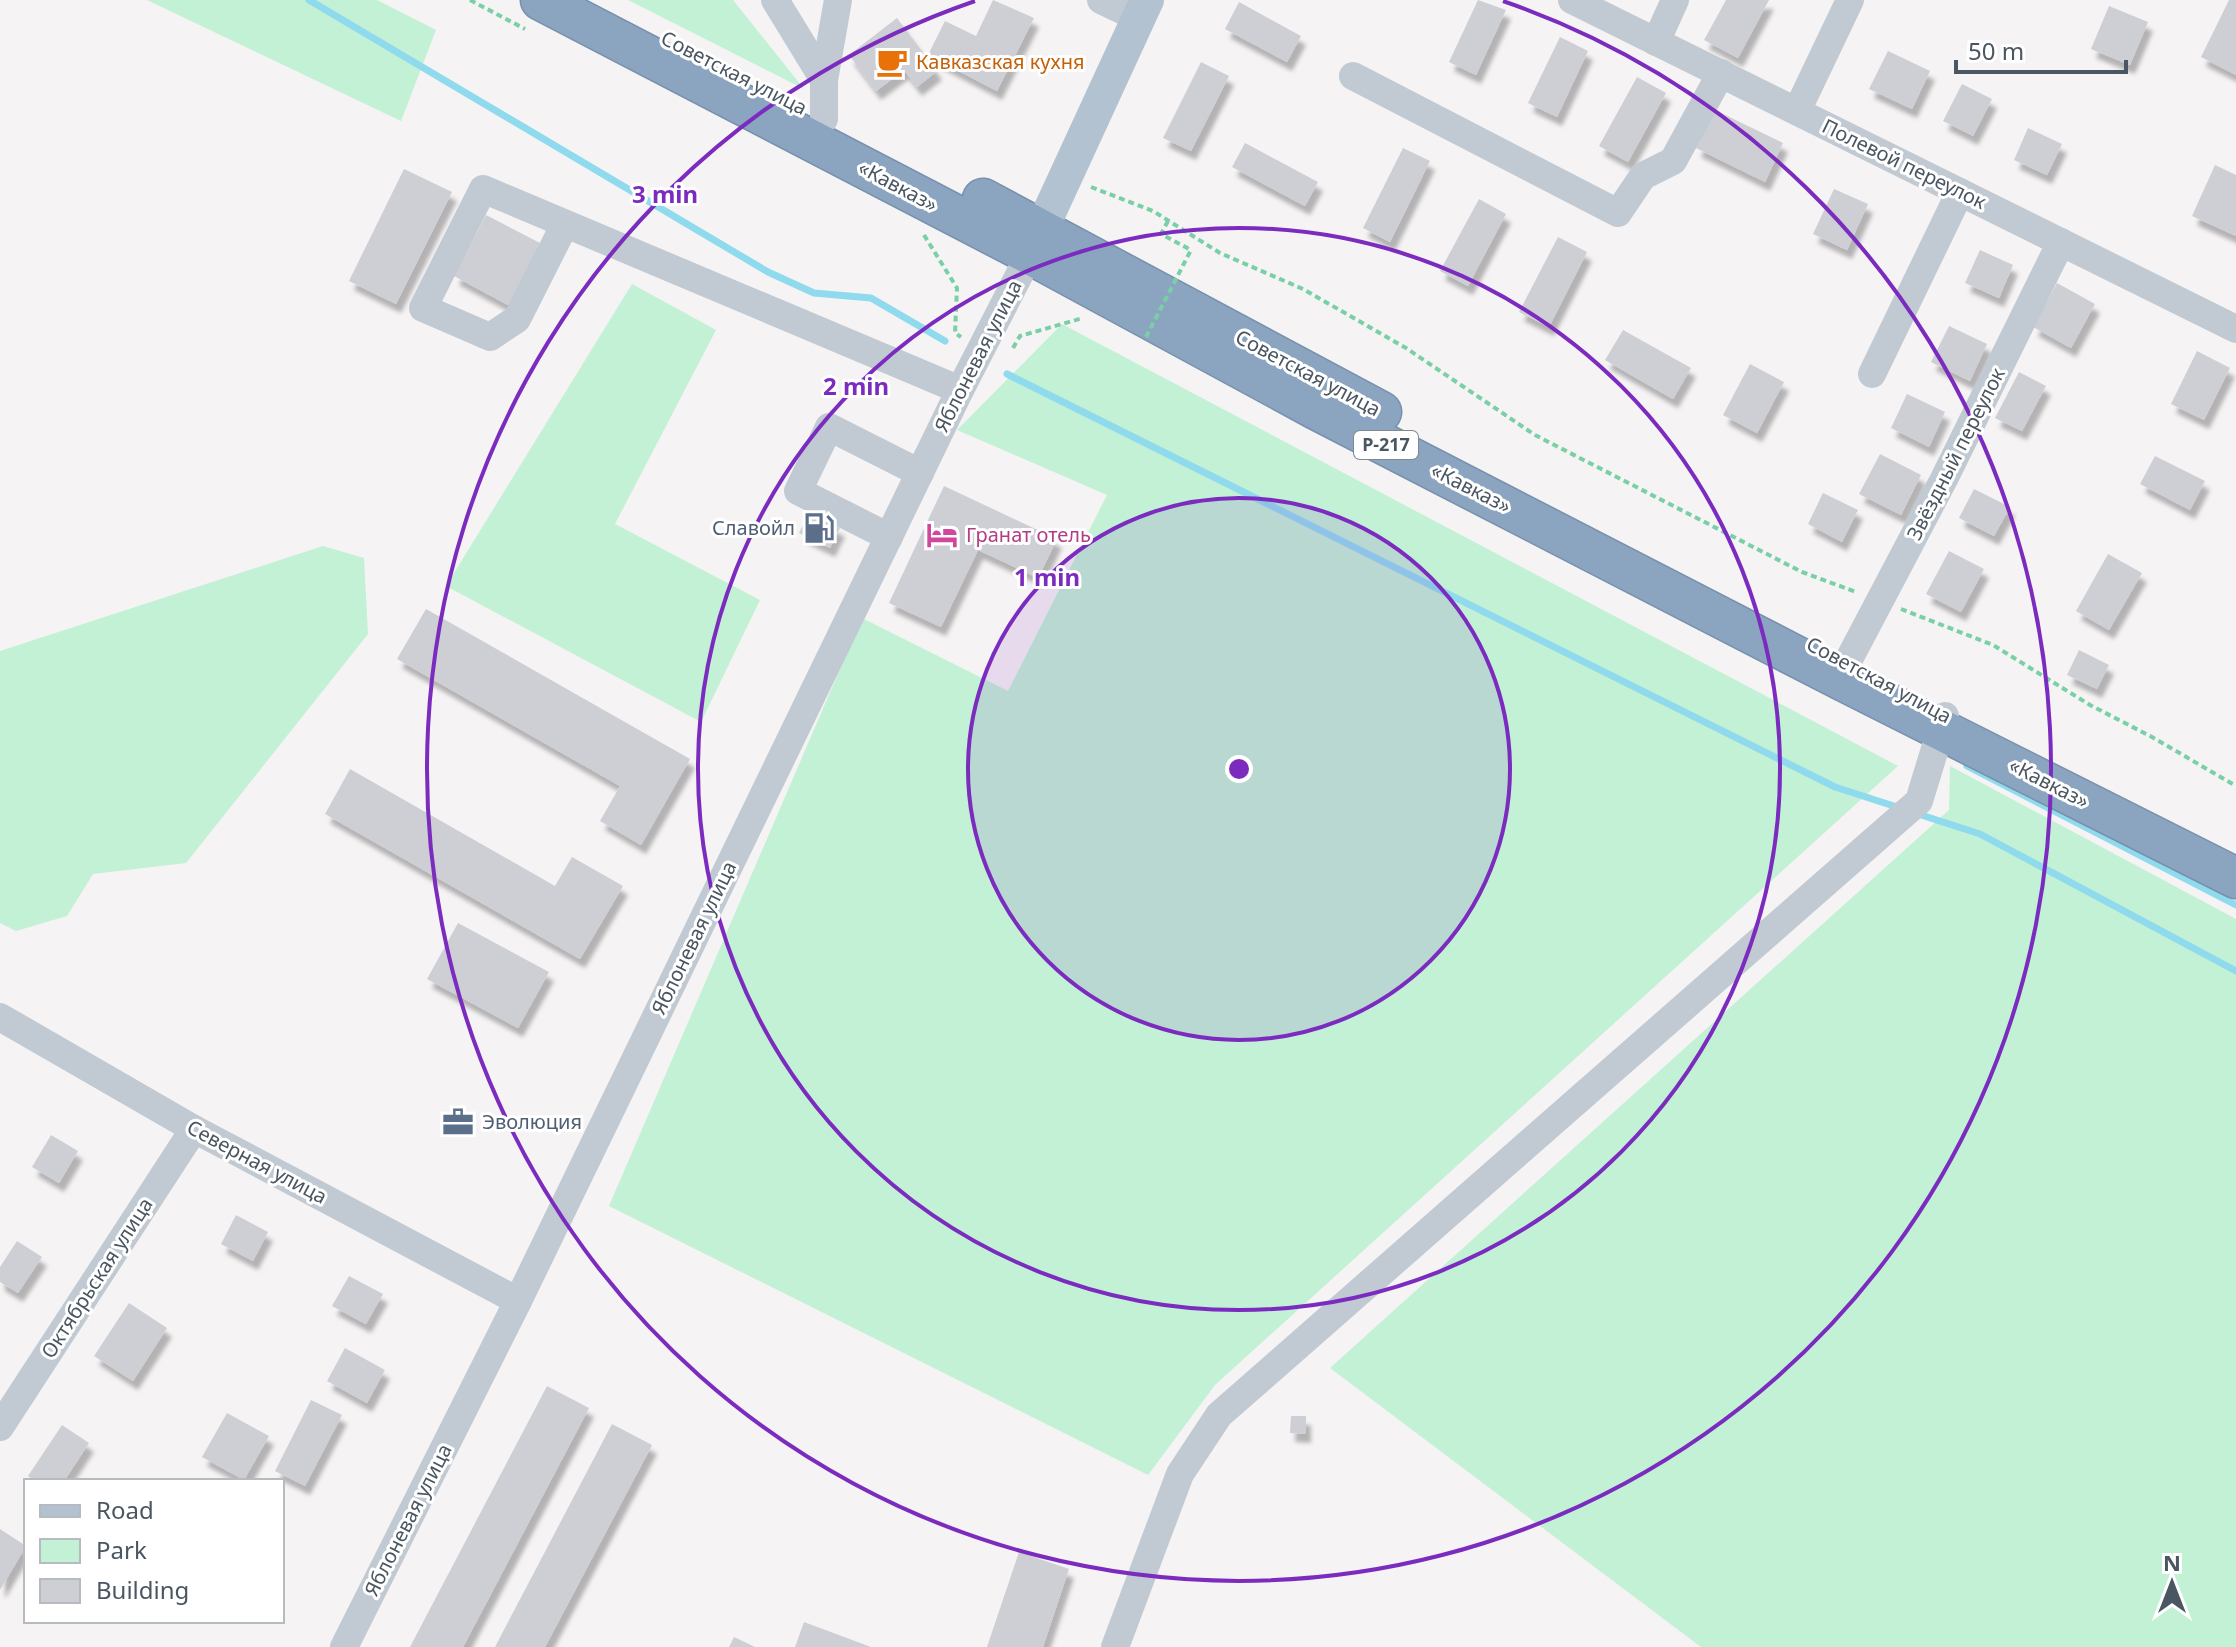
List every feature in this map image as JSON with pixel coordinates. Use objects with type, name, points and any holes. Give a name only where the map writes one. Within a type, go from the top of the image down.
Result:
[{"type":"highway","name":"«Кавказ»","points":[[541,0],[1036,242],[1316,409],[1943,722],[2236,878]]},
{"type":"highway","name":"Советская улица","points":[[589,0],[824,100],[1036,242],[1847,663],[1943,722],[2236,866]]},
{"type":"main road","points":[[1036,242],[1143,9]]},
{"type":"street","points":[[775,0],[824,100]]},
{"type":"street","points":[[824,100],[838,0]]},
{"type":"street","points":[[1101,0],[1143,9]]},
{"type":"street","name":"Полевой переулок","points":[[1572,0],[2236,329]]},
{"type":"street","points":[[1656,42],[1675,0]]},
{"type":"street","points":[[1797,111],[1850,0]]},
{"type":"street","points":[[1353,76],[1618,213],[1643,176],[1673,161],[1721,73]]},
{"type":"street","points":[[565,224],[517,319],[490,337],[423,308],[483,189],[960,390]]},
{"type":"street","points":[[1872,374],[1960,192]]},
{"type":"street","name":"Яблоневая улица","points":[[344,1647],[518,1301],[960,390],[1036,242]]},
{"type":"street","name":"Звёздный переулок","points":[[1847,663],[2061,242]]},
{"type":"street","points":[[889,537],[798,491],[829,427],[920,473]]},
{"type":"street","points":[[1115,1647],[1180,1474],[1219,1415],[1919,801],[1943,722]]},
{"type":"street","name":"Северная улица","points":[[0,1017],[194,1129],[518,1301]]},
{"type":"street","name":"Октябрьская улица","points":[[0,1427],[194,1129]]},
{"type":"path","points":[[1066,178],[1153,211],[1220,253],[1303,289],[1406,348],[1535,435],[1802,572],[1993,645],[2090,705],[2236,786]]},
{"type":"path","points":[[1146,337],[1191,250],[1161,234],[1168,221]]},
{"type":"green space","points":[[147,0],[377,0],[436,30],[401,121]]},
{"type":"green space","points":[[628,0],[733,0],[804,89]]},
{"type":"green space","points":[[632,284],[716,330],[615,524],[760,600],[701,722],[446,586]]},
{"type":"green space","points":[[1062,324],[1898,766],[1215,1385],[1148,1475],[609,1206],[862,618],[1008,691],[1107,495],[957,430]]},
{"type":"green space","points":[[323,546],[364,558],[368,634],[186,863],[93,874],[67,916],[16,931],[0,923],[0,651]]},
{"type":"green space","points":[[1950,766],[2236,919],[2236,1647],[1701,1647],[1330,1368],[1949,810]]},
{"type":"building","points":[[993,0],[1034,18],[997,91],[928,55],[945,21],[976,36]]},
{"type":"building","points":[[1478,0],[1506,10],[1476,75],[1449,62]]},
{"type":"building","points":[[1726,0],[1769,0],[1738,58],[1704,40]]},
{"type":"building","points":[[2229,0],[2236,0],[2236,75],[2201,57]]},
{"type":"building","points":[[1239,2],[1301,36],[1287,62],[1225,29]]},
{"type":"building","points":[[2109,6],[2148,22],[2130,65],[2091,49]]},
{"type":"building","name":"Кавказская кухня","points":[[897,18],[937,71],[917,87],[904,70],[876,91],[849,55]]},
{"type":"building","points":[[1560,37],[1588,51],[1557,117],[1528,103]]},
{"type":"building","points":[[1888,51],[1930,71],[1912,109],[1869,89]]},
{"type":"building","points":[[1201,62],[1229,76],[1191,151],[1163,138]]},
{"type":"building","points":[[1637,77],[1666,93],[1628,162],[1599,146]]},
{"type":"building","points":[[1962,84],[1992,99],[1973,136],[1943,121]]},
{"type":"building","points":[[1715,110],[1783,143],[1765,182],[1696,148]]},
{"type":"building","points":[[2028,128],[2062,144],[2047,175],[2014,160]]},
{"type":"building","points":[[1245,143],[1318,182],[1305,206],[1232,167]]},
{"type":"building","points":[[1403,148],[1430,161],[1390,242],[1363,228]]},
{"type":"building","points":[[2215,165],[2236,175],[2236,236],[2192,216]]},
{"type":"building","points":[[404,169],[452,192],[396,304],[349,281]]},
{"type":"building","points":[[1834,189],[1868,204],[1847,250],[1813,234]]},
{"type":"building","points":[[1479,199],[1506,214],[1468,286],[1440,271]]},
{"type":"building","points":[[486,215],[540,243],[508,305],[454,276]]},
{"type":"building","points":[[1558,237],[1587,252],[1549,327],[1519,312]]},
{"type":"building","points":[[1980,250],[2013,265],[1999,298],[1965,283]]},
{"type":"building","points":[[2057,283],[2095,304],[2071,348],[2033,327]]},
{"type":"building","points":[[1949,326],[1987,344],[1970,381],[1931,362]]},
{"type":"building","points":[[1623,330],[1691,368],[1673,399],[1605,360]]},
{"type":"building","points":[[2197,351],[2230,368],[2204,420],[2171,404]]},
{"type":"building","points":[[1750,364],[1784,382],[1757,433],[1723,415]]},
{"type":"building","points":[[2019,372],[2046,386],[2022,431],[1995,418]]},
{"type":"building","points":[[1907,394],[1945,412],[1929,447],[1891,428]]},
{"type":"building","points":[[1880,454],[1921,475],[1901,515],[1859,494]]},
{"type":"building","points":[[2155,456],[2205,481],[2190,510],[2140,484]]},
{"type":"building","points":[[944,486],[1057,539],[1038,578],[978,550],[941,627],[889,603]]},
{"type":"building","points":[[1974,489],[2010,507],[1994,536],[1959,518]]},
{"type":"building","points":[[1823,493],[1858,510],[1842,542],[1808,524]]},
{"type":"building","points":[[809,512],[840,528],[830,548],[799,533]]},
{"type":"building","points":[[1949,551],[1984,569],[1961,612],[1926,594]]},
{"type":"building","points":[[2108,554],[2142,573],[2109,630],[2076,611]]},
{"type":"building","points":[[426,609],[690,759],[641,845],[600,821],[620,786],[397,659]]},
{"type":"building","points":[[2079,650],[2109,665],[2097,689],[2067,675]]},
{"type":"building","points":[[350,769],[555,886],[572,857],[623,886],[580,959],[325,814]]},
{"type":"building","points":[[458,923],[549,972],[518,1028],[427,979]]},
{"type":"building","points":[[51,1135],[78,1151],[59,1183],[32,1167]]},
{"type":"building","points":[[236,1215],[268,1232],[253,1261],[221,1244]]},
{"type":"building","points":[[17,1241],[42,1257],[18,1293],[0,1282],[0,1267]]},
{"type":"building","points":[[349,1276],[383,1294],[366,1324],[332,1306]]},
{"type":"building","points":[[129,1303],[167,1328],[133,1381],[94,1356]]},
{"type":"building","points":[[345,1348],[385,1370],[367,1403],[327,1381]]},
{"type":"building","points":[[547,1386],[589,1408],[463,1647],[410,1647]]},
{"type":"building","points":[[311,1400],[342,1415],[305,1486],[275,1471]]},
{"type":"building","points":[[227,1413],[269,1436],[245,1479],[202,1457]]},
{"type":"building","points":[[1291,1416],[1306,1416],[1306,1434],[1290,1433]]},
{"type":"building","points":[[612,1424],[652,1445],[545,1647],[495,1647]]},
{"type":"building","points":[[62,1425],[89,1443],[65,1479],[32,1479],[28,1476]]},
{"type":"building","points":[[0,1529],[24,1545],[24,1549],[0,1590]]},
{"type":"building","points":[[1019,1552],[1069,1569],[1043,1647],[987,1647]]},
{"type":"building","points":[[804,1622],[871,1647],[795,1647]]},
{"type":"building","points":[[734,1637],[755,1647],[729,1647]]},
{"type":"waterway","points":[[309,0],[768,272],[814,293],[871,298],[945,341]]},
{"type":"waterway","points":[[1007,374],[1835,787],[1900,808]]},
{"type":"waterway","points":[[1967,766],[2236,905]]},
{"type":"waterway","points":[[1915,813],[1980,834],[2236,971]]},
{"type":"place","name":"Кавказская кухня","points":[[892,62]]},
{"type":"place","name":"Славойл","points":[[819,528]]},
{"type":"place","name":"Гранат отель","points":[[942,535]]},
{"type":"place","name":"Эволюция","points":[[458,1122]]}]
